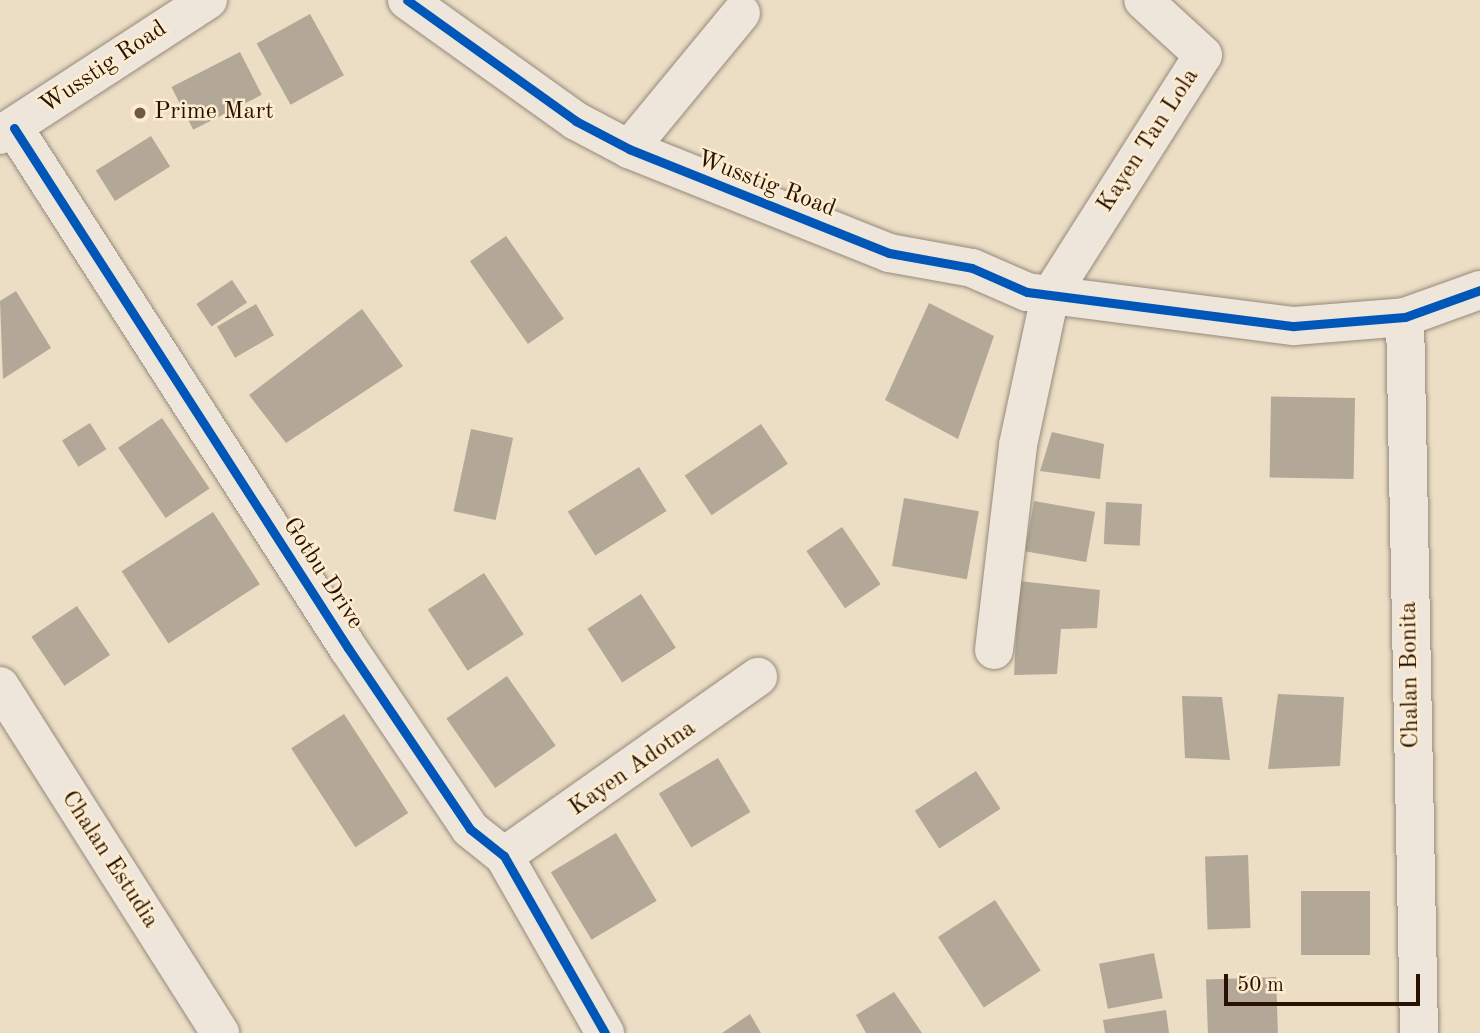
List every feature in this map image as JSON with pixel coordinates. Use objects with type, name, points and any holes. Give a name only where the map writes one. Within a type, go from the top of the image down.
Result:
[{"type":"street","name":"Wusstig Road","points":[[7,131],[208,0]]},
{"type":"street","name":"Kayen Tan Lola","points":[[1050,296],[1203,55],[1143,0]]},
{"type":"street","name":"Wusstig Road","points":[[410,1],[576,121],[628,149],[889,253],[972,268],[1050,296],[1294,326],[1405,317],[1480,290]]},
{"type":"street","points":[[628,149],[741,13]]},
{"type":"street","name":"Gotbu Drive","points":[[7,131],[362,670],[470,829],[504,856],[605,1033]]},
{"type":"street","points":[[994,650],[1018,445],[1050,296]]},
{"type":"street","name":"Chalan Bonita","points":[[1405,317],[1419,1033]]},
{"type":"street","name":"Kayen Adotna","points":[[504,856],[758,677]]},
{"type":"street","name":"Chalan Estudia","points":[[0,686],[220,1033]]},
{"type":"building","points":[[310,14],[344,75],[291,105],[257,44]]},
{"type":"building","points":[[240,52],[262,95],[193,130],[171,87]]},
{"type":"building","points":[[151,136],[170,167],[115,201],[96,170]]},
{"type":"building","points":[[506,236],[564,319],[528,344],[470,261]]},
{"type":"building","points":[[232,280],[247,302],[211,326],[196,304]]},
{"type":"building","points":[[16,291],[51,348],[3,379],[0,301]]},
{"type":"building","points":[[929,303],[994,336],[958,439],[885,400]]},
{"type":"building","points":[[256,304],[274,335],[235,358],[217,326]]},
{"type":"building","points":[[362,309],[403,366],[286,443],[249,395]]},
{"type":"building","points":[[1271,397],[1355,398],[1354,479],[1270,478]]},
{"type":"building","points":[[162,418],[210,488],[166,518],[118,448]]},
{"type":"building","points":[[90,423],[106,449],[78,467],[62,440]]},
{"type":"building","points":[[761,424],[788,464],[712,515],[685,475]]},
{"type":"building","points":[[471,429],[513,438],[496,520],[454,511]]},
{"type":"building","points":[[1052,432],[1104,444],[1100,479],[1040,471]]},
{"type":"building","points":[[639,467],[667,511],[595,556],[568,512]]},
{"type":"building","points":[[904,498],[979,511],[967,579],[892,566]]},
{"type":"building","points":[[1034,501],[1095,512],[1086,562],[1025,551]]},
{"type":"building","points":[[1106,502],[1142,504],[1140,546],[1104,544]]},
{"type":"building","points":[[213,512],[260,584],[168,643],[122,571]]},
{"type":"building","points":[[842,527],[881,584],[845,608],[806,551]]},
{"type":"building","points":[[484,573],[524,634],[468,671],[428,609]]},
{"type":"building","points":[[1019,581],[1100,590],[1097,628],[1061,629],[1057,674],[1014,675]]},
{"type":"building","points":[[641,594],[676,648],[622,683],[587,629]]},
{"type":"building","points":[[77,606],[110,655],[64,686],[31,637]]},
{"type":"building","points":[[507,676],[556,746],[495,788],[446,718]]},
{"type":"building","points":[[1278,694],[1344,697],[1340,766],[1268,769]]},
{"type":"building","points":[[1182,696],[1222,697],[1230,760],[1185,758]]},
{"type":"building","points":[[344,714],[408,813],[355,847],[291,748]]},
{"type":"building","points":[[718,758],[750,812],[691,848],[659,794]]},
{"type":"building","points":[[976,771],[1001,809],[939,848],[915,811]]},
{"type":"building","points":[[616,833],[657,901],[592,940],[551,872]]},
{"type":"building","points":[[1248,855],[1251,928],[1208,929],[1205,857]]},
{"type":"building","points":[[1301,891],[1370,891],[1370,955],[1301,955]]},
{"type":"building","points":[[995,900],[1041,970],[984,1007],[938,937]]},
{"type":"building","points":[[1154,953],[1163,998],[1108,1009],[1099,964]]},
{"type":"building","points":[[1276,977],[1278,1033],[1208,1033],[1206,979]]},
{"type":"building","points":[[894,992],[922,1033],[866,1033],[856,1015]]},
{"type":"building","points":[[1166,1010],[1169,1033],[1105,1033],[1103,1020]]},
{"type":"building","points":[[750,1014],[761,1033],[722,1033]]},
{"type":"cycle path","points":[[407,0],[576,121],[629,149],[889,253],[972,268],[1027,292],[1294,326],[1405,317],[1480,290]]},
{"type":"cycle path","points":[[14,128],[348,648],[470,829],[504,856],[605,1033]]},
{"type":"place","name":"Prime Mart","points":[[140,113]]}]
